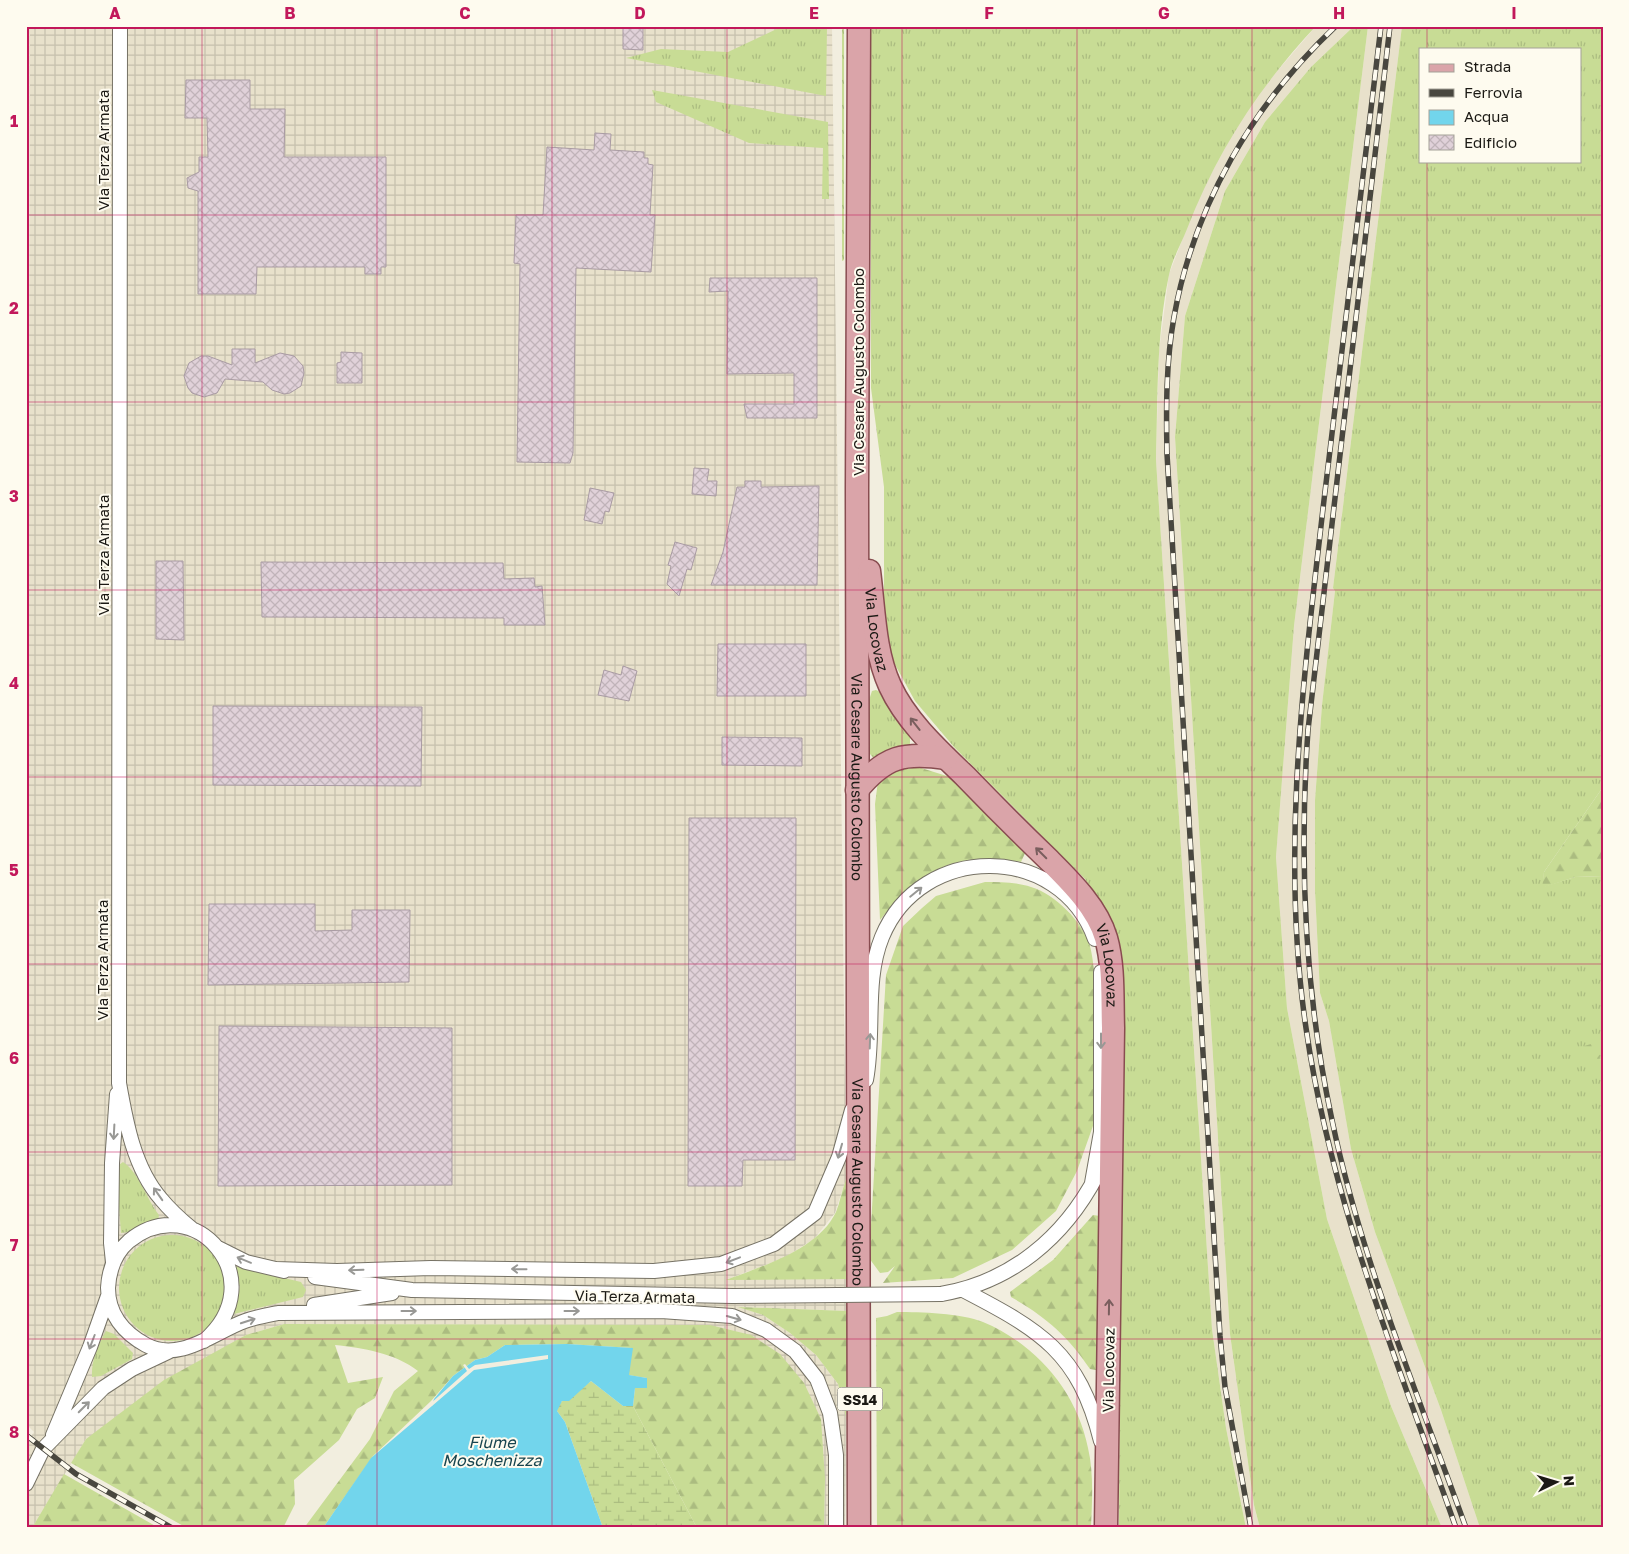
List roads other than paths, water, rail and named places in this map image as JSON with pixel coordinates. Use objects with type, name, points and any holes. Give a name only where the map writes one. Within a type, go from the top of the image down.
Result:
[{"type":"main road","name":"Via Cesare Augusto Colombo","points":[[859,26],[857,488],[859,1528]]},
{"type":"main road","name":"Via Locovaz","points":[[857,488],[881,661],[890,687],[918,728],[1064,876],[1094,912],[1106,937],[1111,964],[1112,1145],[1106,1528]]},
{"type":"main road","points":[[857,790],[871,773],[895,759],[922,754],[946,758]]},
{"type":"street","name":"Via Terza Armata","points":[[114,1262],[111,1243],[112,1163],[115,1105],[119,1083],[120,26]]},
{"type":"street","name":"Via Locovaz","points":[[858,1124],[870,1061],[875,960],[883,935],[912,894],[935,877],[957,869],[1005,866],[1033,874],[1063,892],[1080,909],[1092,931],[1099,952],[1101,1132],[1092,1183]]},
{"type":"street","name":"Via Terza Armata","points":[[119,1083],[133,1148],[148,1179],[160,1198],[192,1229],[206,1237],[218,1248],[246,1262],[324,1280],[412,1290],[733,1296],[940,1294],[963,1290],[1013,1267],[1039,1251],[1059,1231],[1092,1183],[1112,1145]]},
{"type":"street","name":"Via Terza Armata","points":[[276,1269],[337,1271],[431,1268],[654,1271],[721,1264],[774,1244],[815,1212],[839,1157],[858,1087]]},
{"type":"street","name":"Via Terza Armata","points":[[192,1229],[164,1226],[155,1227],[138,1234],[124,1246],[114,1262],[108,1278],[108,1296],[115,1318],[129,1335],[148,1346],[170,1350],[188,1348],[245,1321],[342,1299],[412,1290]]},
{"type":"street","name":"Via Terza Armata","points":[[204,1341],[217,1330],[228,1310],[232,1289],[229,1267],[218,1248]]},
{"type":"street","points":[[963,1290],[1023,1322],[1046,1339],[1066,1360],[1086,1394],[1095,1417],[1106,1460]]},
{"type":"street","points":[[50,1442],[90,1347],[108,1296]]},
{"type":"street","name":"Via Terza Armata","points":[[278,1313],[651,1311],[732,1316],[766,1330],[795,1351],[817,1379],[830,1413],[836,1454],[836,1528]]},
{"type":"street","points":[[26,1484],[42,1449],[103,1388],[132,1369],[170,1350]]},
{"type":"water","name":"Fiume Moschenizza","points":[[567,1344],[633,1348],[629,1375],[647,1378],[647,1388],[635,1388],[633,1406],[623,1406],[591,1381],[569,1401],[562,1401],[557,1411],[565,1422],[603,1528],[323,1528],[371,1458],[432,1406],[434,1399],[453,1376],[475,1360],[487,1357],[505,1345]]},
{"type":"railway","points":[[1251,1528],[1225,1387],[1220,1336],[1167,454],[1168,368],[1171,334],[1183,276],[1196,235],[1212,196],[1231,159],[1278,89],[1306,56],[1336,26]]},
{"type":"railway","points":[[1381,26],[1324,500],[1303,698],[1295,830],[1298,962],[1306,1028],[1317,1093],[1349,1219],[1390,1343],[1456,1528]]},
{"type":"railway","points":[[1390,26],[1308,730],[1304,828],[1306,925],[1315,1023],[1332,1120],[1344,1172],[1374,1275],[1466,1528]]},
{"type":"railway","points":[[26,1435],[76,1474],[172,1528]]}]
